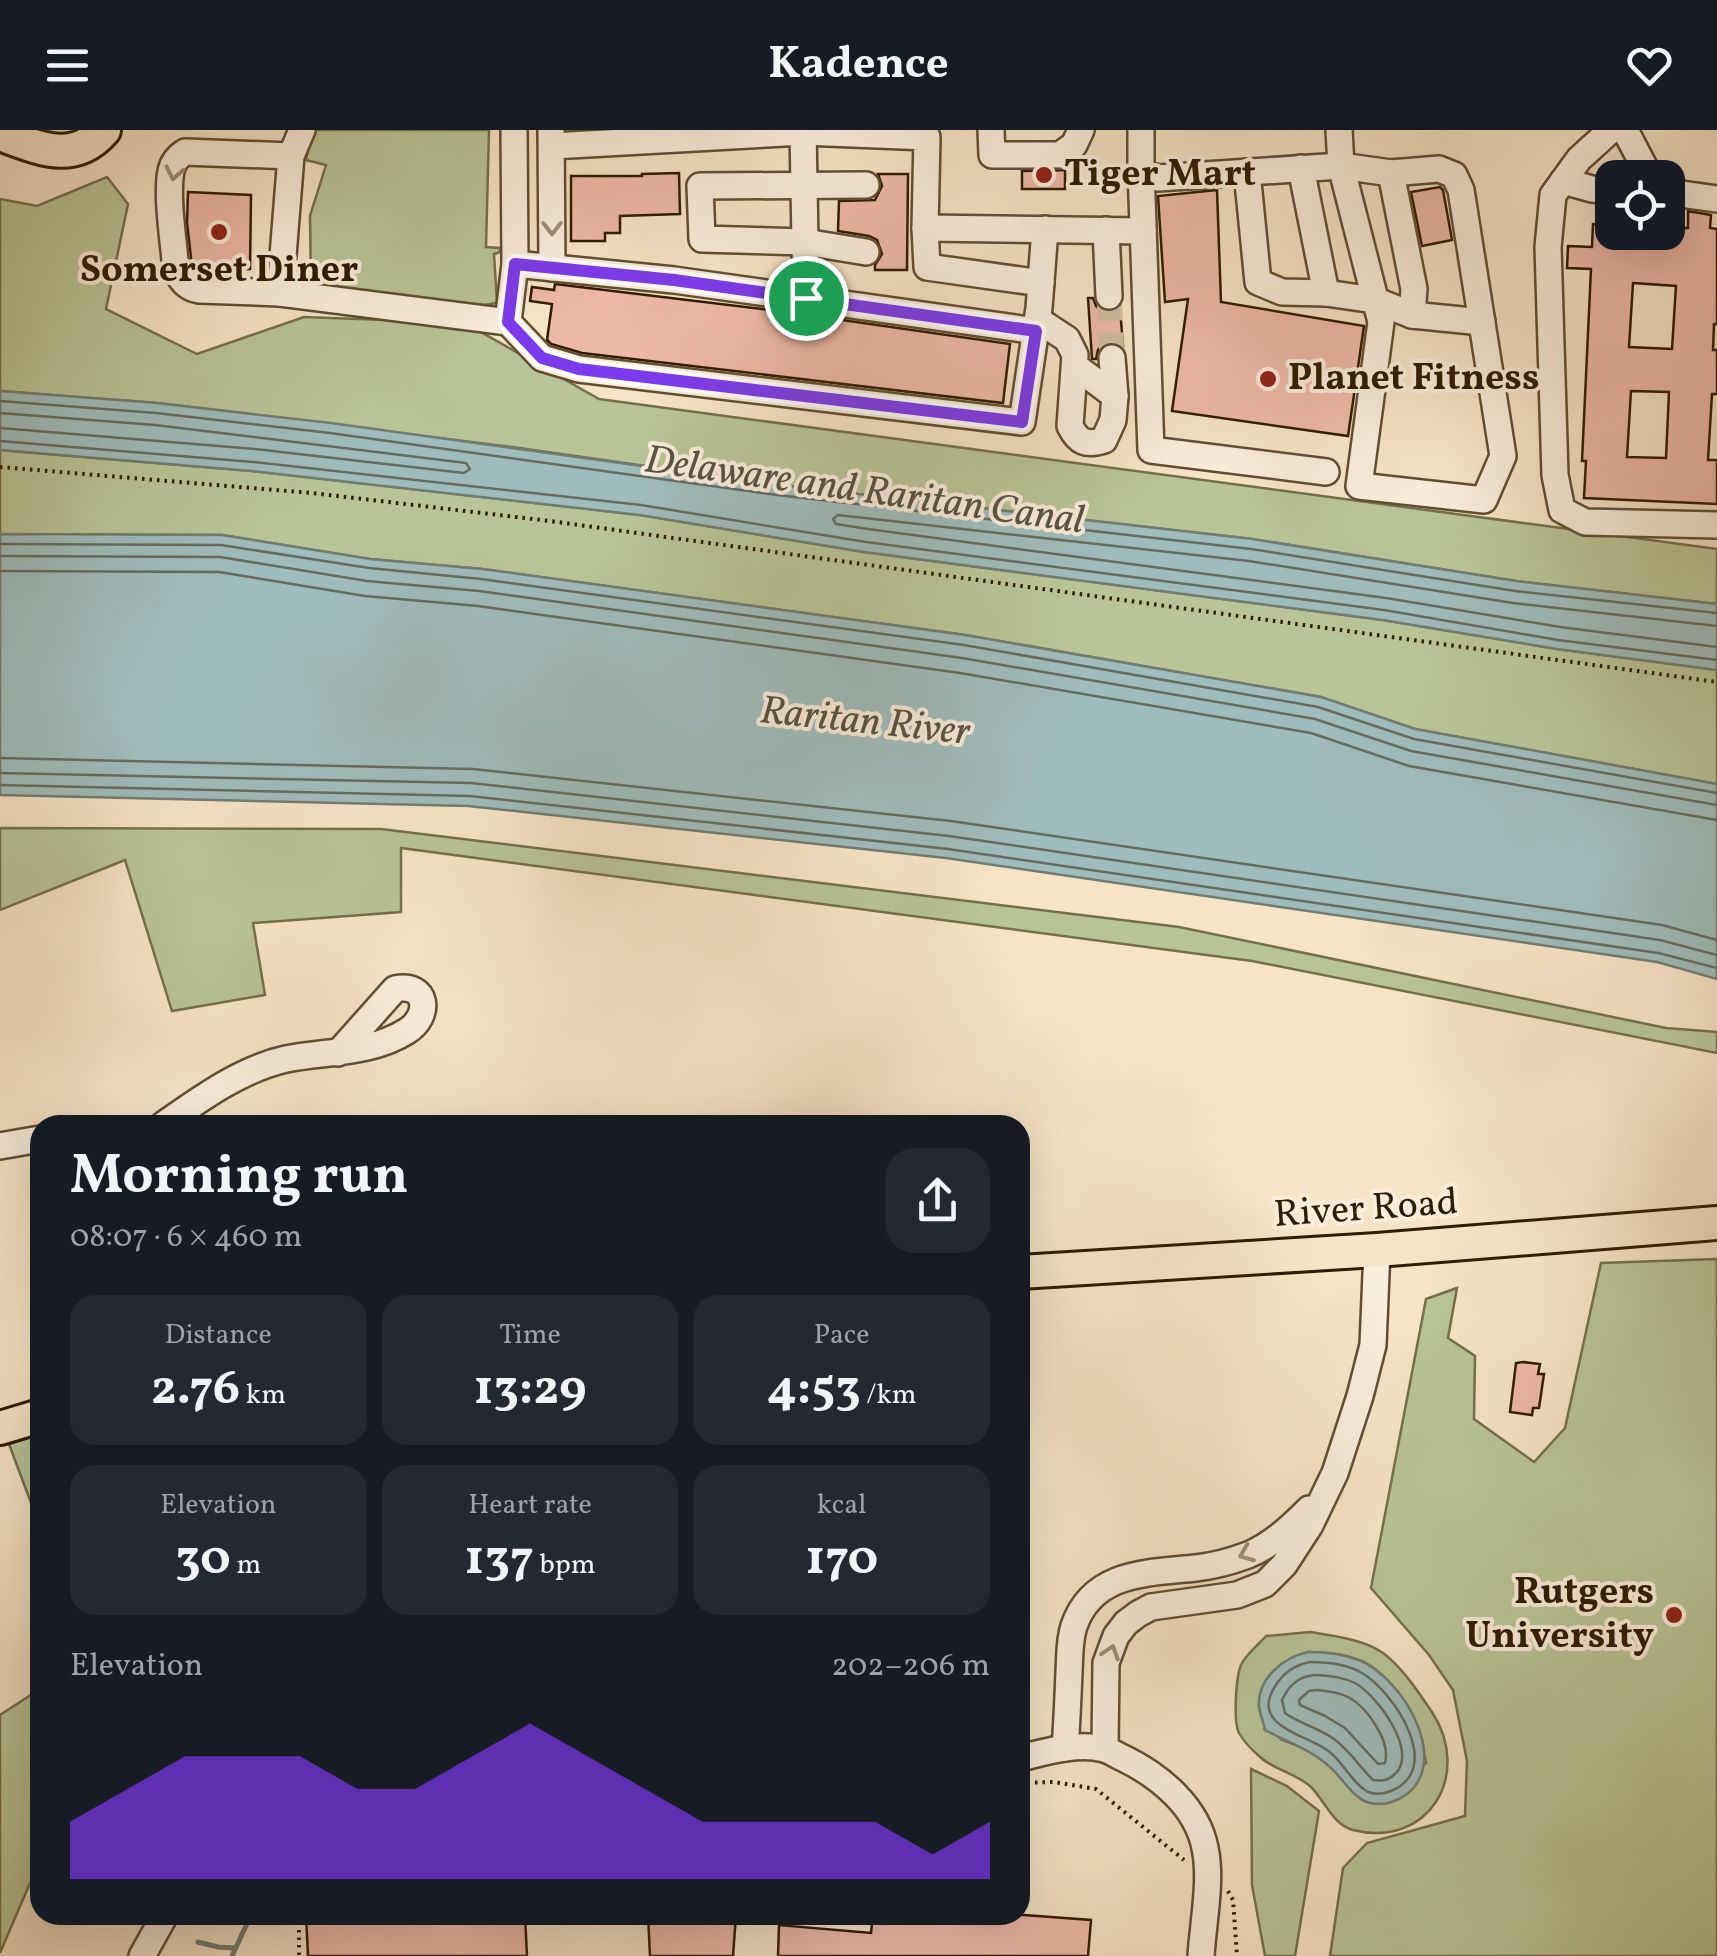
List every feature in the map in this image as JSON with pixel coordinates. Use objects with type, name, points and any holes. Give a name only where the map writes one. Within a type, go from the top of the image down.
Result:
[{"type":"main road","points":[[0,134],[48,151],[67,151],[94,141],[104,130]]},
{"type":"main road","name":"River Road","points":[[1030,1271],[1378,1250],[1717,1223]]},
{"type":"main road","points":[[0,1428],[30,1419]]},
{"type":"street","points":[[283,130],[291,156]]},
{"type":"street","points":[[280,293],[291,156],[302,130]]},
{"type":"street","points":[[508,322],[515,264],[514,130]]},
{"type":"street","points":[[990,130],[992,156],[1060,155],[1074,145],[1081,130]]},
{"type":"street","points":[[1141,130],[1151,450],[1326,472]]},
{"type":"street","points":[[1141,169],[1158,178],[1340,166],[1391,173],[1439,170],[1454,174],[1461,190],[1503,456],[1484,500],[1359,486],[1381,322],[1340,166],[1339,130]]},
{"type":"street","points":[[1611,130],[1578,160],[1554,195],[1548,247],[1554,474],[1562,510],[1585,522],[1717,525]]},
{"type":"street","points":[[1625,130],[1641,160]]},
{"type":"street","points":[[803,131],[806,298]]},
{"type":"street","points":[[552,268],[552,138],[803,131],[926,138],[927,267],[1041,283]]},
{"type":"street","points":[[291,156],[185,152],[178,156],[171,170],[176,271],[190,288],[280,293],[508,322],[542,358],[579,369],[1022,422],[1037,325],[1045,230]]},
{"type":"street","points":[[1301,168],[1326,293]]},
{"type":"street","points":[[1439,170],[1462,252],[1462,292],[1455,319]]},
{"type":"street","points":[[1247,172],[1258,282],[1282,292],[1374,300],[1412,315],[1482,322]]},
{"type":"street","points":[[1391,173],[1414,288],[1412,315]]},
{"type":"street","points":[[1564,181],[1595,189]]},
{"type":"street","points":[[866,185],[700,186],[702,239],[805,242],[866,252]]},
{"type":"street","points":[[514,187],[552,189]]},
{"type":"street","points":[[1685,193],[1717,199]]},
{"type":"street","points":[[925,228],[1144,231]]},
{"type":"street","points":[[1106,230],[1109,296]]},
{"type":"street","points":[[515,264],[1037,325],[1067,338],[1075,355],[1070,426],[1084,444],[1104,440],[1113,420],[1112,358]]},
{"type":"street","points":[[1075,366],[1115,396]]},
{"type":"street","points":[[178,1115],[226,1083],[254,1070],[284,1060],[338,1052]]},
{"type":"street","points":[[0,1146],[30,1141]]},
{"type":"street","points":[[1104,1749],[1106,1663],[1116,1636],[1126,1623],[1151,1608],[1237,1595],[1266,1584],[1284,1566],[1310,1525],[1352,1425],[1372,1345],[1378,1250]]},
{"type":"street","points":[[1066,1748],[1072,1631],[1084,1606],[1098,1592],[1128,1576],[1200,1568],[1251,1554],[1273,1541],[1323,1496]]},
{"type":"street","points":[[1030,1756],[1066,1748],[1104,1749],[1138,1765],[1184,1803],[1205,1847],[1201,1956]]},
{"type":"street","points":[[142,1956],[159,1925]]},
{"type":"path","points":[[0,467],[312,493],[550,521],[1717,682]]},
{"type":"path","points":[[1030,1783],[1096,1788],[1176,1854],[1224,1886],[1233,1900],[1237,1956]]},
{"type":"path","points":[[299,1925],[299,1956]]},
{"type":"green space","points":[[312,130],[489,130],[486,247],[500,248],[494,254],[497,303],[483,305],[311,286],[310,216],[326,165],[306,160]]},
{"type":"green space","points":[[107,177],[128,204],[106,309],[197,354],[304,317],[465,323],[599,399],[1717,549],[1717,604],[1516,581],[1252,539],[779,485],[512,447],[157,403],[0,391],[0,199],[37,206]]},
{"type":"green space","points":[[0,450],[252,471],[640,515],[864,552],[1383,620],[1717,670],[1717,784],[1415,729],[1321,697],[965,635],[482,569],[370,559],[222,535],[0,534]]},
{"type":"green space","points":[[0,828],[381,829],[1179,927],[1666,1028],[1717,1032],[1717,1053],[1252,961],[401,848],[401,912],[253,923],[265,995],[172,1011],[125,860],[0,910]]},
{"type":"green space","points":[[1717,1259],[1717,1956],[1330,1956],[1343,1868],[1367,1843],[1465,1816],[1467,1761],[1453,1690],[1429,1655],[1371,1588],[1426,1299],[1457,1288],[1448,1338],[1475,1356],[1474,1419],[1534,1462],[1565,1428],[1601,1263]]},
{"type":"green space","points":[[30,1437],[30,1500],[9,1444]]},
{"type":"green space","points":[[1310,1632],[1357,1641],[1383,1653],[1403,1673],[1432,1712],[1448,1760],[1445,1782],[1436,1802],[1422,1818],[1403,1828],[1380,1833],[1353,1830],[1335,1818],[1311,1787],[1265,1761],[1248,1745],[1237,1727],[1239,1671],[1266,1636]],"holes":[[[1308,1652],[1357,1659],[1387,1680],[1413,1720],[1426,1763],[1362,1800],[1323,1759],[1265,1730],[1259,1706],[1263,1687],[1283,1667]]]},
{"type":"green space","points":[[30,1696],[30,1883],[0,1953],[0,1715]]},
{"type":"green space","points":[[1251,1769],[1287,1786],[1319,1811],[1295,1956],[1265,1956],[1252,1885]]},
{"type":"water","points":[[0,391],[157,403],[331,423],[779,485],[1252,539],[1516,581],[1717,604],[1717,670],[1383,620],[864,552],[640,515],[252,471],[0,450]]},
{"type":"water","name":"Raritan River","points":[[0,534],[222,535],[370,559],[482,569],[965,635],[1321,697],[1415,729],[1717,784],[1717,979],[1657,962],[946,858],[468,806],[0,795]]},
{"type":"water","points":[[1308,1652],[1361,1661],[1377,1670],[1405,1702],[1423,1741],[1424,1761],[1419,1779],[1407,1794],[1385,1804],[1365,1801],[1320,1759],[1265,1730],[1259,1705],[1263,1686],[1274,1670]]},
{"type":"building","name":"Tiger Mart","points":[[1065,170],[1065,189],[1022,189],[1022,171]]},
{"type":"building","points":[[679,173],[680,214],[620,216],[620,233],[605,233],[605,241],[571,241],[571,176]]},
{"type":"building","points":[[878,174],[908,174],[907,270],[875,270],[882,254],[877,240],[838,231],[839,201],[875,200],[882,186]]},
{"type":"building","points":[[1440,187],[1452,240],[1422,246],[1411,192]]},
{"type":"building","points":[[1217,190],[1221,302],[1364,326],[1348,436],[1172,411],[1188,299],[1165,302],[1158,196]]},
{"type":"building","name":"Somerset Diner","points":[[188,192],[251,195],[250,269],[195,270],[187,223]]},
{"type":"building","points":[[1688,211],[1711,215],[1710,228],[1717,229],[1717,324],[1713,350],[1717,350],[1717,394],[1712,394],[1708,460],[1717,460],[1717,504],[1584,498],[1586,461],[1582,461],[1591,269],[1567,268],[1568,246],[1592,247],[1593,224],[1595,250],[1685,250]],"holes":[[[1633,283],[1676,286],[1672,349],[1629,347]],[[1631,391],[1669,392],[1666,458],[1627,457]]]},
{"type":"building","points":[[555,284],[1010,344],[1003,403],[582,353],[547,340],[552,304],[530,301],[532,287],[554,290]]},
{"type":"building","points":[[1088,298],[1093,298],[1102,311],[1120,308],[1123,346],[1104,344],[1096,359],[1092,359]]},
{"type":"building","points":[[1516,1363],[1540,1364],[1538,1374],[1544,1374],[1539,1408],[1533,1408],[1532,1415],[1510,1412]]},
{"type":"building","points":[[1030,1915],[1091,1920],[1088,1956],[778,1956],[779,1925],[871,1933],[872,1925],[1030,1925]]},
{"type":"building","points":[[306,1925],[525,1925],[527,1956],[308,1956]]},
{"type":"building","points":[[648,1925],[735,1925],[733,1956],[650,1956]]},
{"type":"waterway","points":[[232,1956],[246,1925]]},
{"type":"waterway","points":[[198,1942],[234,1948]]},
{"type":"tunnel","points":[[1109,296],[1112,358]]},
{"type":"place","name":"Tiger Mart","points":[[1044,175]]},
{"type":"place","name":"Somerset Diner","points":[[219,232]]},
{"type":"place","name":"Planet Fitness","points":[[1268,379]]},
{"type":"place","name":"Rutgers University","points":[[1674,1615]]},
{"type":"route","points":[[515,264],[806,298],[1036,331],[1022,422],[579,369],[542,358],[508,322],[515,264]]},
{"type":"water label","name":"Delaware and Raritan Canal","points":[[864,492]]}]
